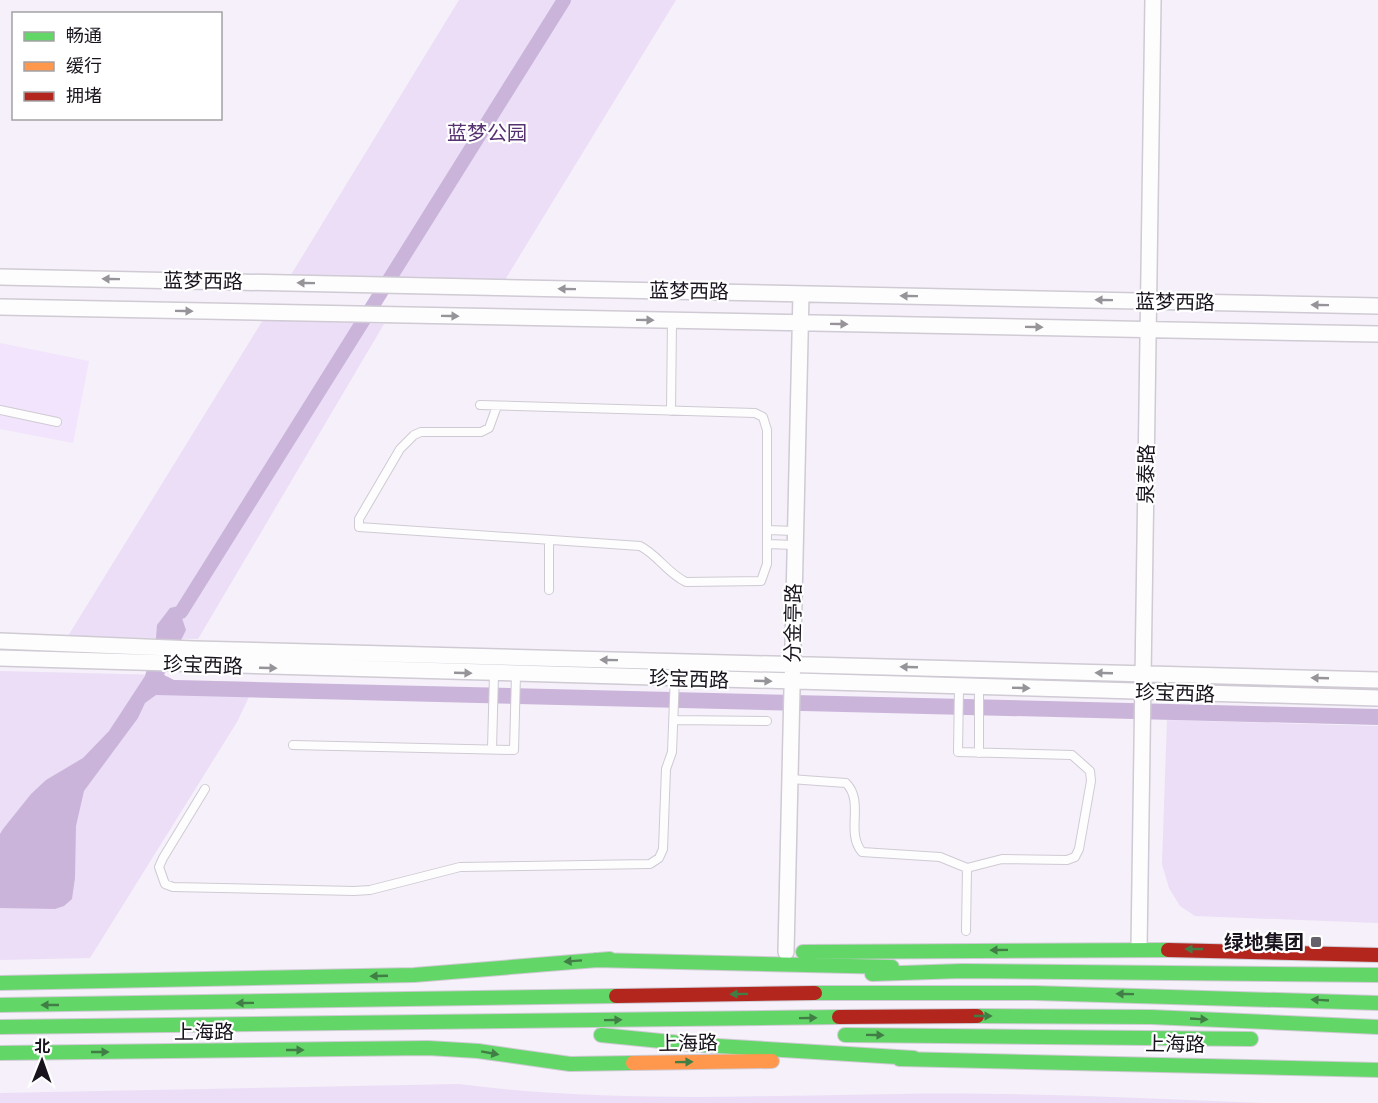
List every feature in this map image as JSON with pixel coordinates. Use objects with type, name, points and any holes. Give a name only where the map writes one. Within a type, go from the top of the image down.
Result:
[{"type":"main road","points":[[0,983],[414,975],[474,972],[595,960],[786,952],[1139,949],[1378,955]]},
{"type":"main road","points":[[1242,950],[1366,958],[1378,962]]},
{"type":"main road","points":[[595,960],[962,971],[1378,975]]},
{"type":"main road","points":[[753,978],[962,971]]},
{"type":"main road","points":[[438,1000],[538,988],[660,981]]},
{"type":"main road","name":"上海路","points":[[0,1005],[346,1003],[935,992],[1124,993],[1378,1003]]},
{"type":"main road","name":"上海路","points":[[0,1027],[925,1016],[1151,1017],[1378,1027]]},
{"type":"main road","points":[[448,1022],[485,1031],[731,1033]]},
{"type":"main road","points":[[585,1033],[700,1045],[914,1058]]},
{"type":"main road","points":[[832,1034],[1267,1039]]},
{"type":"main road","name":"上海路","points":[[0,1053],[428,1048],[478,1051],[570,1064],[914,1058],[1378,1070]]},
{"type":"main road","points":[[1207,1064],[1378,1061]]},
{"type":"street","name":"泉泰路","points":[[1139,949],[1153,0]]},
{"type":"street","name":"蓝梦西路","points":[[0,277],[1378,306]]},
{"type":"street","name":"分金亭路","points":[[786,952],[801,294]]},
{"type":"street","name":"蓝梦西路","points":[[0,307],[1378,334]]},
{"type":"street","name":"珍宝西路","points":[[0,641],[194,649],[1378,680]]},
{"type":"street","name":"珍宝西路","points":[[0,658],[1378,698]]},
{"type":"lane","points":[[671,411],[672,320]]},
{"type":"lane","points":[[480,405],[755,413],[763,417],[766,430],[767,544],[765,574],[761,581],[751,583],[686,582],[676,577],[653,552],[640,546],[360,527],[359,519],[405,441],[421,432],[481,432],[489,428],[497,406]]},
{"type":"lane","points":[[0,410],[57,422]]},
{"type":"lane","points":[[767,530],[795,538]]},
{"type":"lane","points":[[767,544],[795,538]]},
{"type":"lane","points":[[549,540],[549,590]]},
{"type":"lane","points":[[205,789],[159,867],[165,884],[173,887],[354,891],[370,890],[460,867],[650,864],[658,858],[663,849],[666,769],[672,752],[676,661]]},
{"type":"lane","points":[[492,749],[495,674]]},
{"type":"lane","points":[[293,745],[514,750],[516,674]]},
{"type":"lane","points":[[790,779],[846,783],[855,797],[854,839],[862,852],[940,857],[967,868],[1002,859],[1067,860],[1075,857],[1079,849],[1091,781],[1090,771],[1072,755],[958,752],[959,687]]},
{"type":"lane","points":[[978,753],[979,687]]},
{"type":"lane","points":[[674,720],[767,721]]},
{"type":"lane","points":[[966,931],[967,868]]},
{"type":"shaded area","points":[[0,343],[89,361],[73,443],[0,429]]},
{"type":"shaded area","points":[[178,606],[186,630],[164,675],[174,680],[1378,709],[1378,725],[156,695],[145,703],[138,718],[84,791],[76,826],[75,878],[72,899],[64,906],[55,909],[0,908],[0,834],[31,794],[46,780],[83,758],[109,731],[145,676],[156,638],[157,625],[170,608]]},
{"type":"green space","name":"蓝梦公园","points":[[459,0],[676,0],[500,288],[286,283]]},
{"type":"green space","points":[[263,320],[384,324],[198,639],[68,636]]},
{"type":"green space","points":[[0,671],[164,675],[174,680],[256,682],[237,722],[90,958],[0,960]]},
{"type":"green space","points":[[1167,720],[1378,726],[1378,923],[1195,916],[1180,906],[1169,888],[1162,864]]},
{"type":"green space","points":[[459,1084],[513,1090],[623,1096],[989,1094],[1262,1103],[0,1103],[0,1093]]},
{"type":"waterway","points":[[181,612],[564,0]]},
{"type":"traffic: fast","points":[[803,952],[1168,950]]},
{"type":"traffic: fast","points":[[0,983],[414,975],[610,959]]},
{"type":"traffic: fast","points":[[595,960],[892,967]]},
{"type":"traffic: fast","points":[[872,974],[962,971],[1378,975]]},
{"type":"traffic: fast","points":[[815,993],[1034,993],[1378,1003]]},
{"type":"traffic: fast","points":[[0,1005],[616,996]]},
{"type":"traffic: fast","points":[[977,1016],[1151,1017],[1378,1027]]},
{"type":"traffic: fast","points":[[0,1027],[839,1017]]},
{"type":"traffic: fast","points":[[601,1035],[701,1045],[914,1058]]},
{"type":"traffic: fast","points":[[845,1035],[1251,1039]]},
{"type":"traffic: fast","points":[[0,1053],[428,1048],[478,1051],[570,1064],[633,1063]]},
{"type":"traffic: fast","points":[[899,1059],[1378,1070]]},
{"type":"traffic: slow","points":[[633,1063],[772,1061]]},
{"type":"traffic: jam","points":[[1168,950],[1378,955]]},
{"type":"traffic: jam","points":[[616,996],[815,993]]},
{"type":"traffic: jam","points":[[839,1017],[977,1016]]},
{"type":"place","name":"绿地集团","points":[[1316,942]]}]
